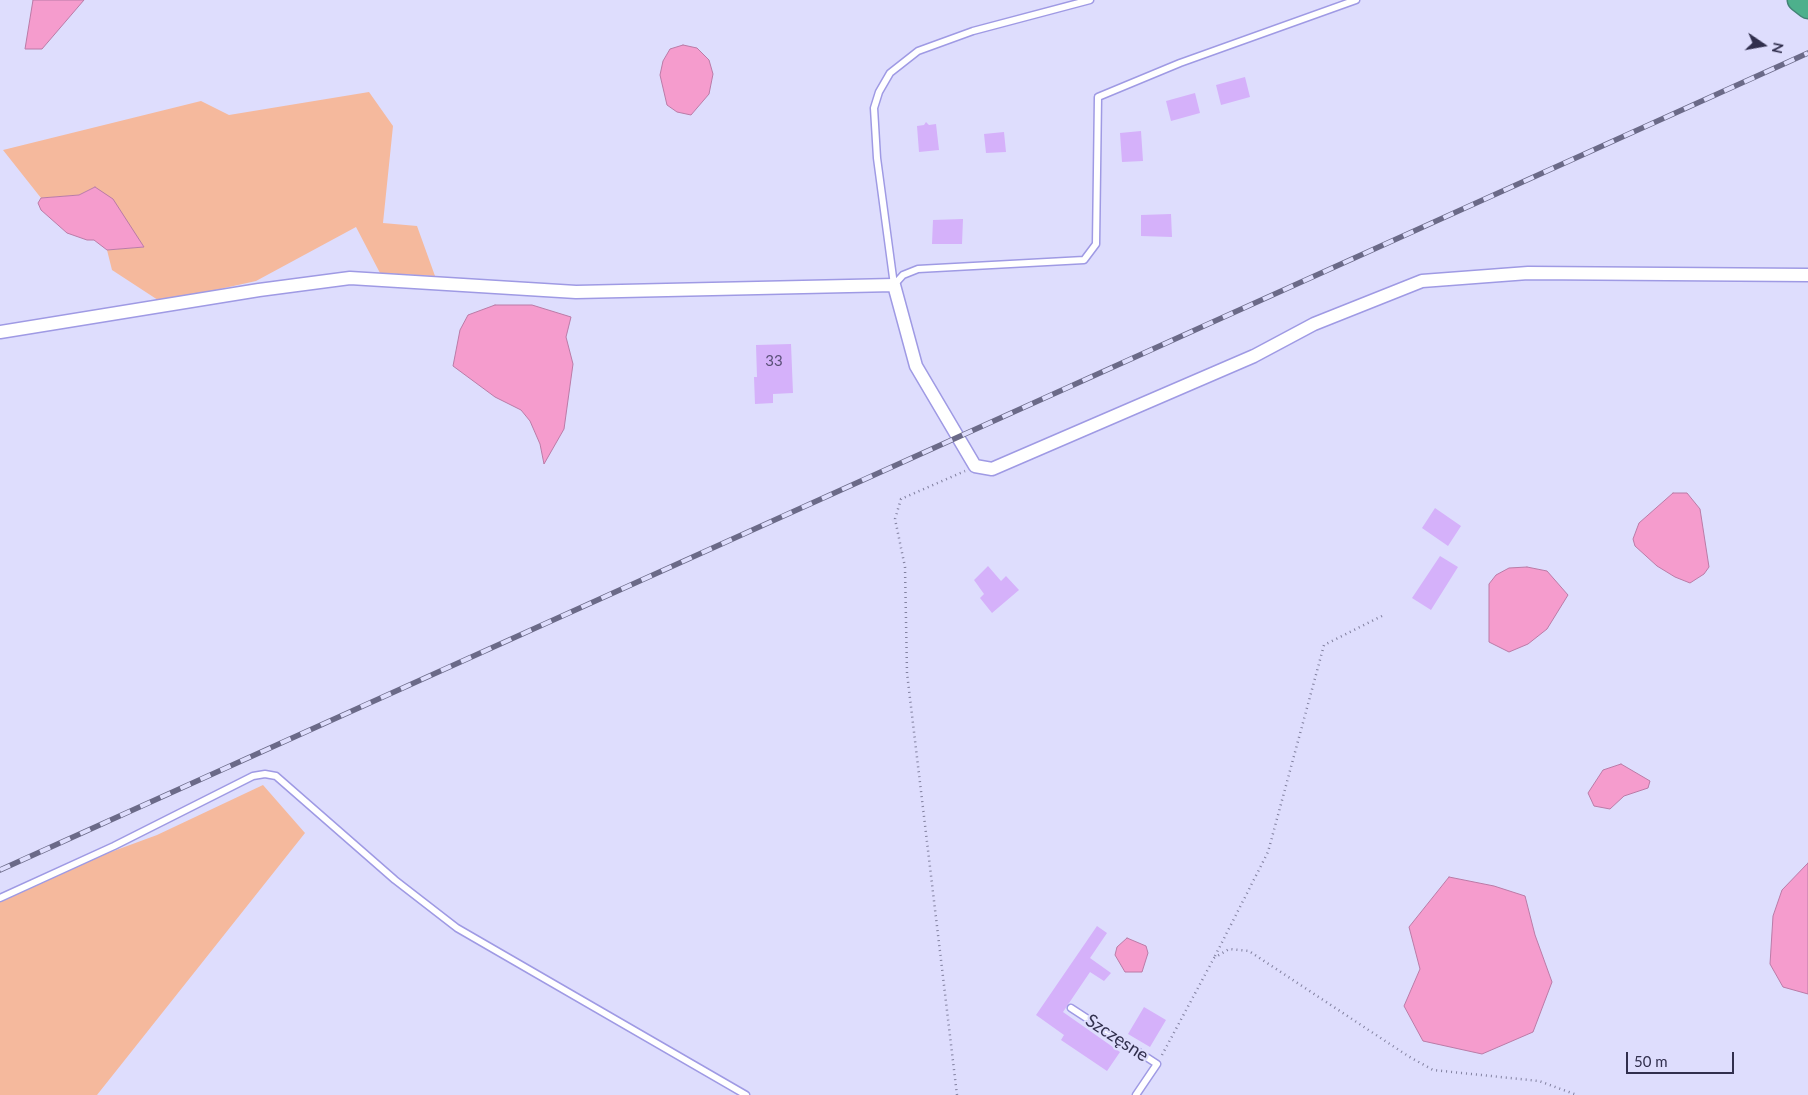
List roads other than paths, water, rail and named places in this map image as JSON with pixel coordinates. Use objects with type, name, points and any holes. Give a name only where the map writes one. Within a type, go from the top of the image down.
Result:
[{"type":"highway","points":[[1800,0],[1808,7]]},
{"type":"street","points":[[0,332],[259,290],[350,278],[576,292],[894,285],[916,366],[975,466],[992,468],[1254,356],[1314,324],[1422,281],[1528,273],[1808,275]]},
{"type":"lane","points":[[894,285],[877,158],[874,108],[879,92],[890,73],[918,51],[973,31],[1090,0]]},
{"type":"lane","points":[[894,285],[903,275],[918,269],[1084,260],[1096,244],[1098,97],[1180,63],[1356,0]]},
{"type":"lane","points":[[0,898],[114,846],[252,776],[265,774],[276,776],[395,880],[456,928],[746,1095]]},
{"type":"lane","name":"Szczęsne","points":[[1071,1008],[1157,1064],[1136,1095]]},
{"type":"railway","points":[[0,870],[1808,53]]}]
